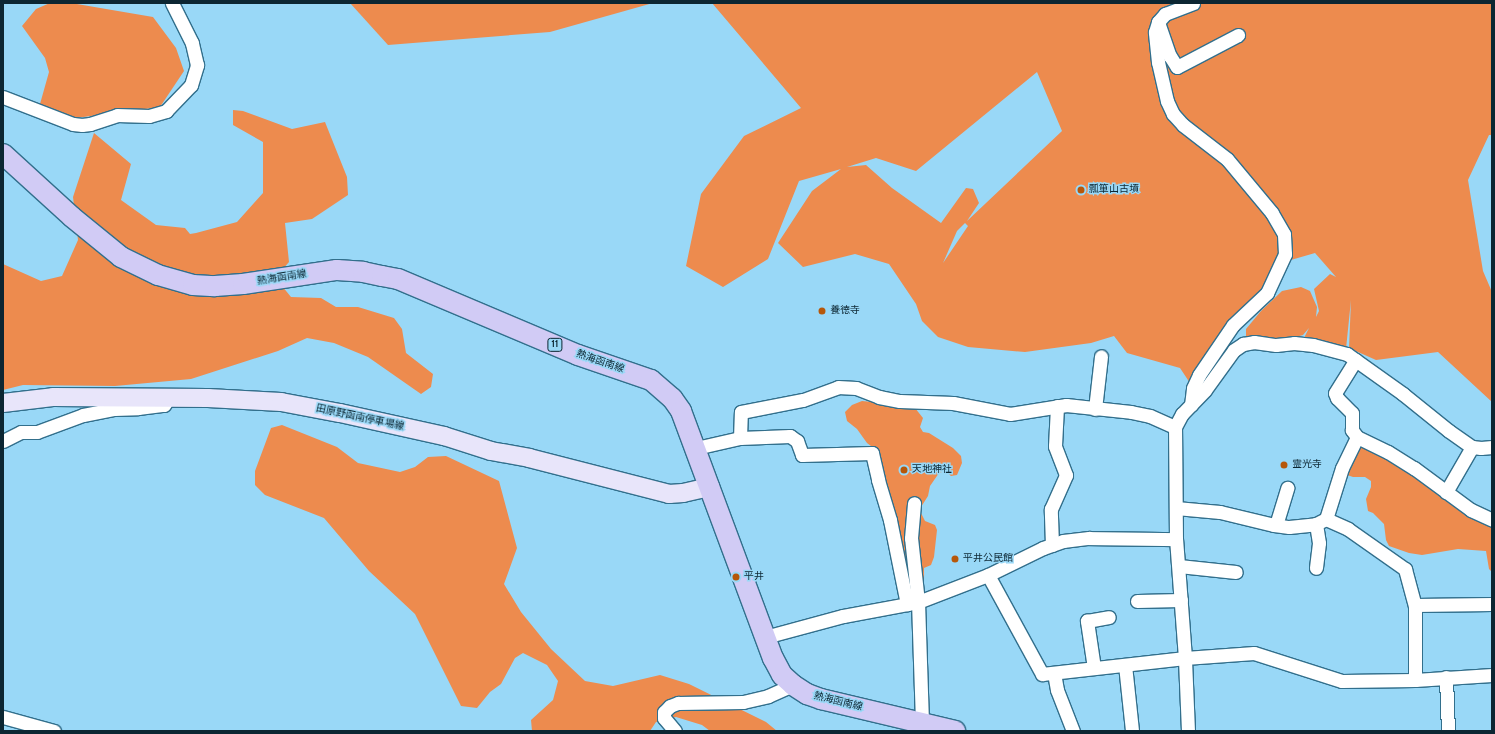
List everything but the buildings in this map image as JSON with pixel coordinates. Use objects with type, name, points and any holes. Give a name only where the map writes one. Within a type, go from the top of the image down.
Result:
[{"type":"main road","name":"熱海函南線","points":[[3,154],[72,217],[121,257],[158,275],[193,285],[243,284],[337,270],[363,272],[398,279],[578,355],[651,380],[672,398],[681,412],[696,448],[773,658],[782,675],[793,685],[807,694],[821,699],[955,731]]},
{"type":"main road","name":"田原野函南停車場線","points":[[3,402],[53,397],[171,397],[281,402],[340,412],[444,436],[492,451],[529,458],[669,494],[683,493],[710,487]]},
{"type":"street","points":[[3,96],[70,123],[82,125],[90,124],[116,115],[148,116],[166,111],[192,86],[197,65],[192,43],[172,3]]},
{"type":"street","points":[[1191,405],[1194,388],[1199,375],[1233,325],[1267,293],[1285,254],[1284,234],[1272,213],[1227,159],[1183,125],[1170,109],[1162,83],[1155,43],[1155,32],[1158,22],[1168,12],[1193,3]]},
{"type":"street","points":[[1158,22],[1170,56],[1177,67],[1238,34]]},
{"type":"street","points":[[1188,731],[1186,658],[1176,539],[1175,427],[1182,414],[1191,405],[1234,350],[1243,344],[1254,342],[1276,345],[1294,343],[1313,345],[1347,354],[1415,403],[1449,431],[1472,447],[1492,447]]},
{"type":"street","points":[[1095,409],[1100,356]]},
{"type":"street","points":[[1356,360],[1335,392],[1337,398],[1352,413],[1352,430],[1357,437],[1388,452],[1414,468],[1471,510],[1492,520]]},
{"type":"street","points":[[740,438],[741,412],[803,400],[838,387],[856,388],[879,397],[900,401],[953,403],[1010,414],[1057,406],[1131,412],[1150,416],[1175,427]]},
{"type":"street","points":[[3,441],[21,432],[37,432],[83,414],[164,404],[171,397]]},
{"type":"street","points":[[1052,545],[1051,509],[1066,475],[1055,446],[1057,406]]},
{"type":"street","points":[[696,448],[740,438],[790,436],[796,441],[802,455],[872,453],[912,603]]},
{"type":"street","points":[[1316,568],[1321,522],[1342,468],[1357,437]]},
{"type":"street","points":[[1446,492],[1472,447]]},
{"type":"street","points":[[1276,526],[1287,488]]},
{"type":"street","points":[[914,503],[911,538],[912,603],[922,722]]},
{"type":"street","points":[[1176,508],[1220,512],[1276,526],[1321,522],[1348,529],[1405,569],[1415,605],[1415,680]]},
{"type":"street","points":[[765,637],[842,616],[912,603],[988,574],[1052,545],[1076,539],[1176,539]]},
{"type":"street","points":[[1179,566],[1236,572]]},
{"type":"street","points":[[988,574],[1042,674],[1186,658],[1254,653],[1342,681],[1415,680],[1492,675]]},
{"type":"street","points":[[1137,601],[1181,600]]},
{"type":"street","points":[[1415,605],[1492,604]]},
{"type":"street","points":[[1094,668],[1087,621],[1109,617]]},
{"type":"street","points":[[1125,665],[1132,731]]},
{"type":"street","points":[[1054,673],[1057,690],[1073,731]]},
{"type":"street","points":[[1446,677],[1448,731]]},
{"type":"street","points":[[675,731],[664,718],[664,712],[670,706],[678,703],[743,702],[768,696],[793,685]]},
{"type":"street","points":[[3,717],[54,731]]},
{"type":"shaded area","points":[[50,3],[71,3],[153,17],[176,48],[184,71],[160,107],[68,119],[40,104],[49,72],[45,58],[22,26],[36,9]]},
{"type":"shaded area","points":[[350,3],[653,3],[550,32],[388,45]]},
{"type":"shaded area","points":[[712,3],[1492,3],[1492,135],[1489,135],[1468,180],[1483,271],[1492,292],[1492,402],[1438,352],[1376,360],[1349,348],[1351,300],[1346,349],[1301,344],[1309,328],[1303,335],[1284,340],[1246,340],[1246,329],[1261,311],[1282,291],[1301,287],[1310,291],[1317,307],[1316,317],[1319,311],[1314,289],[1330,274],[1336,277],[1315,253],[1284,262],[1190,383],[1180,368],[1127,353],[1114,336],[1091,343],[1025,352],[968,347],[938,337],[922,321],[916,304],[889,264],[855,254],[803,267],[778,243],[812,191],[841,169],[799,181],[768,259],[723,287],[686,266],[701,194],[744,136],[801,108]],"holes":[[[1037,72],[1062,131],[967,221],[979,203],[973,189],[966,188],[941,223],[892,188],[866,165],[847,167],[876,158],[916,171]],[[965,223],[968,226],[943,263],[957,231]]]},
{"type":"shaded area","points":[[233,110],[243,111],[292,129],[325,122],[347,177],[348,195],[312,219],[285,223],[289,262],[282,270],[282,286],[291,297],[321,298],[336,307],[358,307],[394,318],[402,329],[406,353],[433,374],[431,387],[421,394],[368,357],[334,343],[307,338],[278,351],[191,379],[115,386],[23,385],[3,390],[3,264],[41,281],[62,276],[78,240],[73,197],[94,133],[131,164],[121,200],[156,225],[185,228],[190,234],[237,222],[263,193],[263,142],[233,125]]},
{"type":"shaded area","points":[[862,401],[907,403],[915,408],[923,418],[920,427],[923,432],[929,433],[953,448],[961,456],[962,463],[957,475],[951,476],[945,471],[939,473],[930,486],[928,496],[921,507],[921,513],[925,521],[935,525],[937,530],[934,557],[931,565],[924,568],[924,584],[921,588],[908,587],[875,449],[867,443],[857,429],[847,421],[845,412],[852,405]]},
{"type":"shaded area","points":[[282,425],[337,447],[358,463],[400,472],[415,467],[428,457],[446,456],[499,481],[517,548],[504,584],[521,612],[551,649],[585,681],[613,686],[660,675],[689,684],[766,722],[777,731],[710,731],[702,725],[676,717],[656,722],[650,731],[532,731],[531,720],[553,700],[558,681],[547,665],[523,653],[515,658],[501,684],[490,692],[477,708],[461,706],[415,614],[369,571],[324,518],[265,495],[255,485],[255,471],[271,428]]},
{"type":"shaded area","points":[[1360,446],[1368,447],[1492,524],[1492,572],[1489,569],[1486,551],[1458,549],[1422,555],[1409,553],[1389,546],[1386,540],[1384,524],[1373,513],[1368,511],[1366,499],[1371,487],[1371,481],[1365,477],[1353,477],[1347,475],[1344,469],[1354,448]]},
{"type":"place","name":"瓢箪山古墳","points":[[1081,190]]},
{"type":"place","name":"養徳寺","points":[[822,311]]},
{"type":"place","name":"霊光寺","points":[[1284,465]]},
{"type":"place","name":"天地神社","points":[[904,470]]},
{"type":"place","name":"平井公民館","points":[[955,559]]},
{"type":"place","name":"平井","points":[[736,577]]}]
